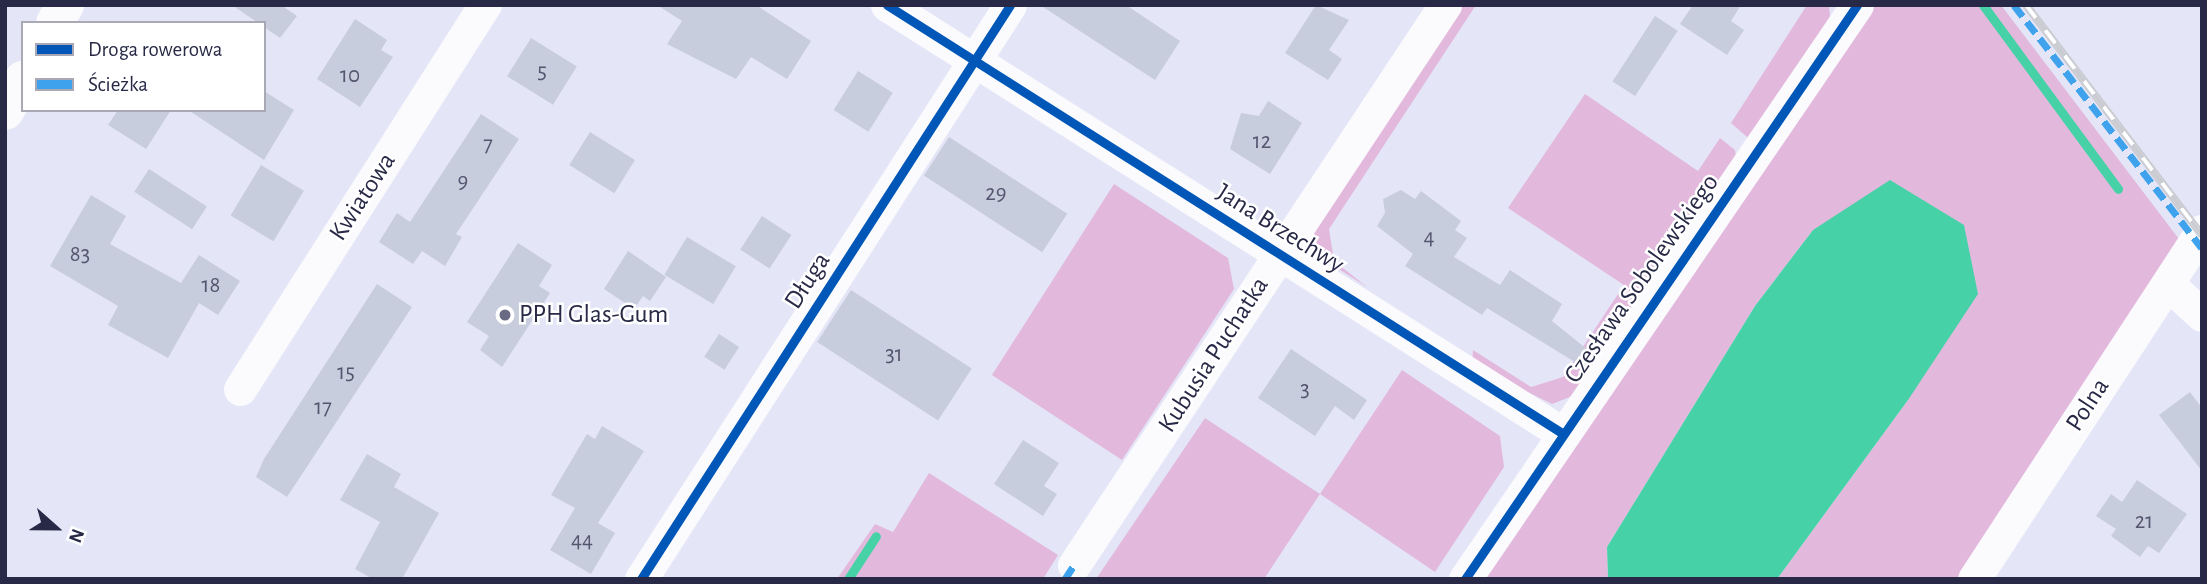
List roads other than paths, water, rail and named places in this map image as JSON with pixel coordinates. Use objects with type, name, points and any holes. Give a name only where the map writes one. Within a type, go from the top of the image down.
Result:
[{"type":"street","points":[[56,21],[65,5]]},
{"type":"street","name":"Kwiatowa","points":[[240,389],[485,5]]},
{"type":"street","name":"Jana Brzechwy","points":[[887,5],[1562,433]]},
{"type":"street","name":"Długa","points":[[641,579],[1010,5]]},
{"type":"street","name":"Kubusia Puchatka","points":[[1074,565],[1249,308],[1278,253],[1445,5]]},
{"type":"street","name":"Czesława Sobolewskiego","points":[[1465,579],[1562,433],[1857,5]]},
{"type":"street","points":[[5,111],[21,83]]},
{"type":"street","name":"Polna","points":[[1974,579],[2202,231]]},
{"type":"street","points":[[2168,284],[2202,315]]},
{"type":"waterway","points":[[1983,5],[2118,189]]},
{"type":"waterway","points":[[848,579],[876,536]]},
{"type":"railway","points":[[2026,5],[2202,235]]},
{"type":"place","name":"PPH Glas-Gum","points":[[505,315]]}]
